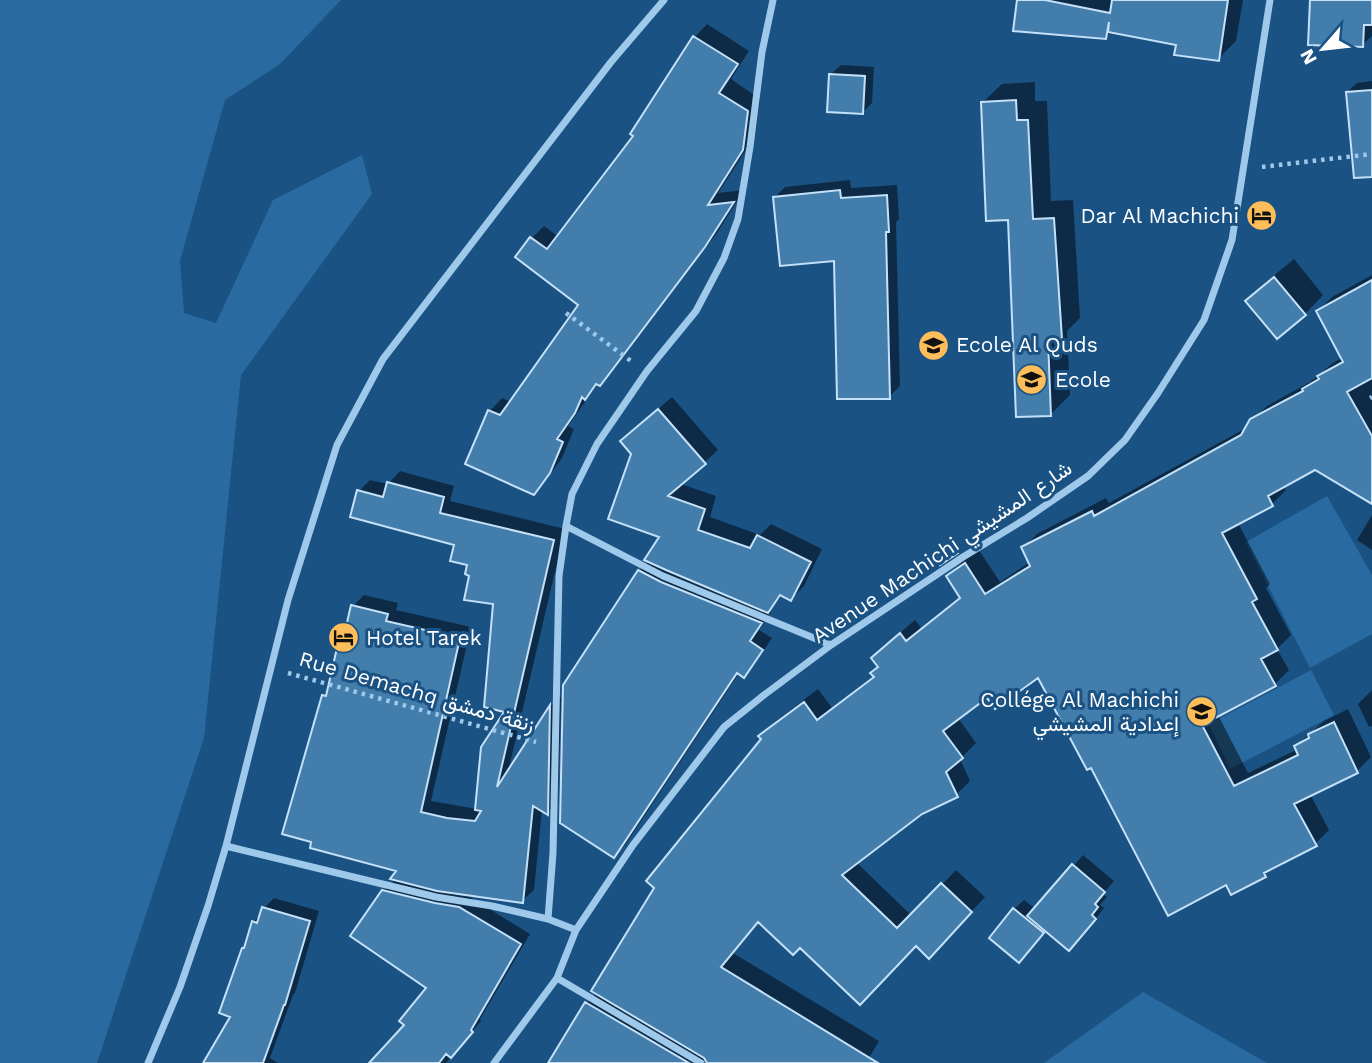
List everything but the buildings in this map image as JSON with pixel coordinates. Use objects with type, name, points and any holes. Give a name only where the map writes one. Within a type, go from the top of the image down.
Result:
[{"type":"street","points":[[148,1063],[180,987],[208,906],[226,846],[288,600],[337,445],[383,359],[611,62],[664,0]]},
{"type":"street","points":[[548,919],[553,853],[559,576],[572,494],[597,444],[647,371],[696,311],[724,258],[738,219],[762,51],[773,0]]},
{"type":"street","name":"Avenue Machichi شارع المشيشي","points":[[494,1063],[557,978],[576,930],[633,845],[724,727],[831,645],[1088,476],[1125,440],[1204,320],[1232,240],[1270,0]]},
{"type":"street","points":[[566,526],[663,576],[831,645]]},
{"type":"street","points":[[226,846],[436,897],[548,919],[576,930]]},
{"type":"street","points":[[557,978],[701,1063]]},
{"type":"path","points":[[1243,169],[1372,154]]},
{"type":"path","points":[[566,313],[647,371]]},
{"type":"path","name":"Rue Demachq زنقة دمشق","points":[[270,668],[555,747]]},
{"type":"shaded area","points":[[0,0],[341,0],[280,64],[225,100],[180,261],[184,313],[216,323],[273,200],[362,155],[372,194],[241,375],[204,738],[97,1063],[0,1063]]},
{"type":"shaded area","points":[[1327,496],[1372,575],[1372,634],[1310,668],[1245,541]]},
{"type":"shaded area","points":[[1311,670],[1334,715],[1230,769],[1209,724]]},
{"type":"shaded area","points":[[1143,992],[1267,1063],[1044,1063]]},
{"type":"place","name":"Dar Al Machichi","points":[[1262,216]]},
{"type":"place","name":"Ecole Al Quds","points":[[933,345]]},
{"type":"place","name":"Ecole","points":[[1032,380]]},
{"type":"place","name":"Hotel Tarek","points":[[343,638]]},
{"type":"place","name":"Collége Al Machichi إعدادية المشيشي","points":[[1202,712]]}]
